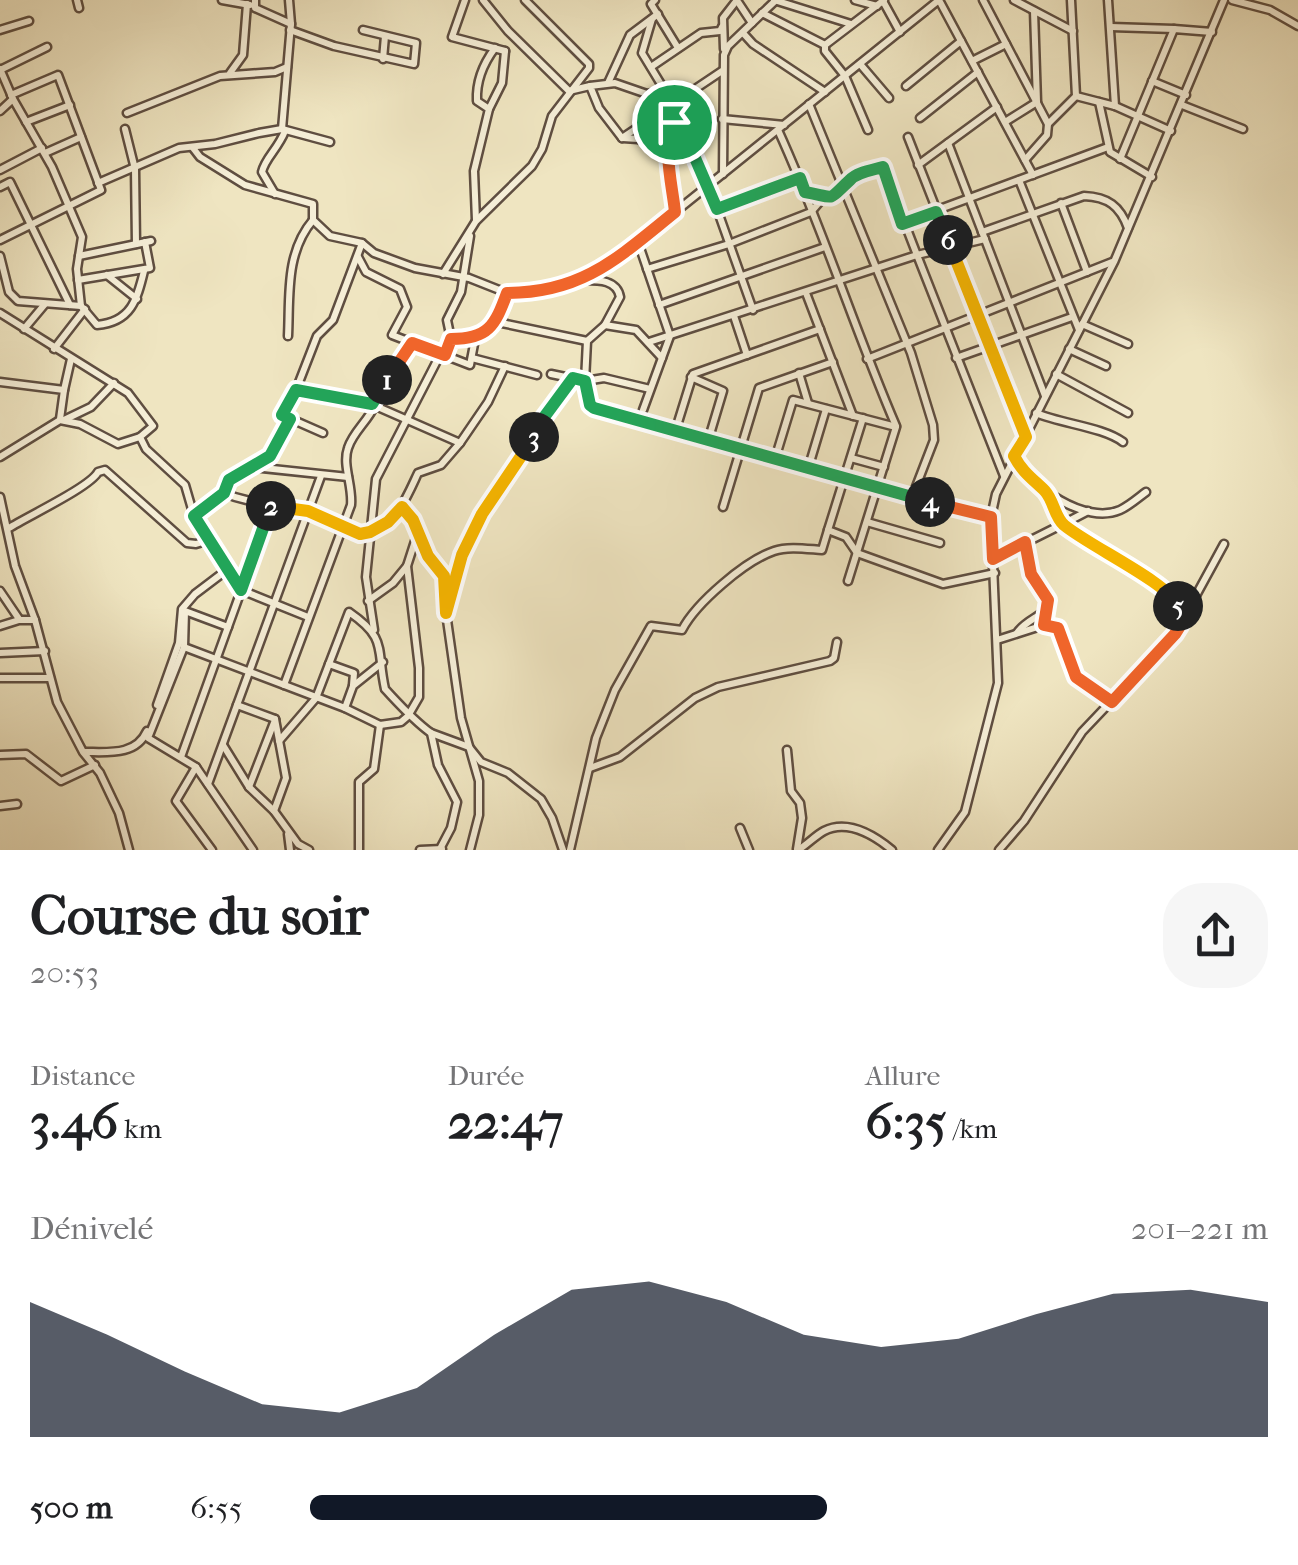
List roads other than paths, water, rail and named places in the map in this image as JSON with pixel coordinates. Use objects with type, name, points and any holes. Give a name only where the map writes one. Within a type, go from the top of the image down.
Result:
[{"type":"street","points":[[222,0],[253,4],[290,27],[383,58],[414,64],[416,43],[363,30]]},
{"type":"street","points":[[276,195],[262,172],[264,164],[276,153],[283,130],[289,0]]},
{"type":"street","points":[[465,0],[451,36],[505,52]]},
{"type":"street","points":[[483,0],[569,91]]},
{"type":"street","points":[[443,274],[476,221],[532,166],[552,116],[589,68],[525,0]]},
{"type":"street","points":[[655,0],[651,4],[655,16],[678,48]]},
{"type":"street","points":[[723,175],[722,27],[726,12],[737,0],[752,23]]},
{"type":"street","points":[[724,55],[728,46],[775,0],[851,24]]},
{"type":"street","points":[[856,0],[881,2]]},
{"type":"street","points":[[313,220],[330,236],[362,244],[374,253],[414,268],[507,293],[548,292],[608,266],[939,0],[1033,174]]},
{"type":"street","points":[[983,0],[1048,124],[1047,136],[1025,160]]},
{"type":"street","points":[[1014,0],[1073,31]]},
{"type":"street","points":[[1048,124],[1076,96],[1071,0]]},
{"type":"street","points":[[1108,0],[1115,106]]},
{"type":"street","points":[[938,850],[965,812],[998,683],[991,517],[996,494],[1114,262],[1224,0]]},
{"type":"street","points":[[1232,0],[1270,10],[1298,26]]},
{"type":"street","points":[[825,45],[881,2]]},
{"type":"street","points":[[881,2],[900,32]]},
{"type":"street","points":[[228,75],[242,54],[253,4]]},
{"type":"street","points":[[1034,10],[1037,102]]},
{"type":"street","points":[[762,13],[825,45]]},
{"type":"street","points":[[655,16],[642,53],[672,104],[717,209],[753,310]]},
{"type":"street","points":[[608,83],[630,35],[655,16]]},
{"type":"street","points":[[0,30],[29,21]]},
{"type":"street","points":[[651,66],[701,33],[720,31],[722,27]]},
{"type":"street","points":[[1110,27],[1212,32]]},
{"type":"street","points":[[1120,159],[1174,30]]},
{"type":"street","points":[[743,33],[825,92]]},
{"type":"street","points":[[383,58],[386,36]]},
{"type":"street","points":[[906,86],[961,41]]},
{"type":"street","points":[[476,221],[474,171],[489,110],[502,83],[505,52],[519,42]]},
{"type":"street","points":[[972,61],[1006,44]]},
{"type":"street","points":[[825,45],[825,51],[845,76],[868,130]]},
{"type":"street","points":[[46,46],[0,70],[44,150],[82,237],[78,280],[83,308],[93,322],[106,324],[122,319],[137,299],[144,270]]},
{"type":"street","points":[[489,110],[476,101],[476,93],[480,72],[495,48]]},
{"type":"street","points":[[860,64],[889,98]]},
{"type":"street","points":[[127,113],[228,75],[274,72],[287,67]]},
{"type":"street","points":[[622,138],[722,71]]},
{"type":"street","points":[[920,118],[978,72]]},
{"type":"street","points":[[0,110],[12,97],[58,75],[101,190],[0,240]]},
{"type":"street","points":[[1152,81],[1186,95]]},
{"type":"street","points":[[569,91],[608,83],[626,84],[647,94],[664,90]]},
{"type":"street","points":[[590,86],[599,108],[622,138],[638,139],[668,152]]},
{"type":"street","points":[[1076,96],[1115,106],[1171,131]]},
{"type":"street","points":[[1005,122],[1037,102]]},
{"type":"street","points":[[1099,102],[1108,147],[1120,159],[1152,177]]},
{"type":"street","points":[[810,104],[906,343],[935,432],[912,497]]},
{"type":"street","points":[[1182,104],[1243,129]]},
{"type":"street","points":[[26,122],[70,105]]},
{"type":"street","points":[[918,165],[996,107]]},
{"type":"street","points":[[675,212],[668,135],[677,116]]},
{"type":"street","points":[[722,118],[781,128]]},
{"type":"street","points":[[781,128],[896,427],[848,582]]},
{"type":"street","points":[[78,280],[150,268],[125,130]]},
{"type":"street","points":[[98,183],[179,148],[283,130],[330,142]]},
{"type":"street","points":[[70,306],[10,182],[3,185],[0,172],[81,136]]},
{"type":"street","points":[[908,137],[1026,437]]},
{"type":"street","points":[[948,143],[1045,396]]},
{"type":"street","points":[[902,224],[1108,147]]},
{"type":"street","points":[[193,148],[234,179],[313,204],[313,220],[291,262],[288,336]]},
{"type":"street","points":[[805,192],[823,198],[836,195],[856,176],[883,167],[902,224],[1004,476]]},
{"type":"street","points":[[717,209],[800,178]]},
{"type":"street","points":[[1019,180],[1072,317],[1080,327],[1128,344]]},
{"type":"street","points":[[649,342],[951,246],[1084,196],[1099,196],[1122,213],[1129,229]]},
{"type":"street","points":[[647,270],[730,244],[811,212],[823,198]]},
{"type":"street","points":[[1061,203],[1087,272]]},
{"type":"street","points":[[471,230],[461,292],[447,320],[451,339],[376,479],[366,577],[368,601],[383,662],[385,689],[408,716],[431,733],[470,747],[480,762],[508,773],[541,799],[567,850]]},
{"type":"street","points":[[79,256],[144,242]]},
{"type":"street","points":[[638,242],[670,336],[643,410]]},
{"type":"street","points":[[323,434],[282,415],[317,336],[333,320],[362,244]]},
{"type":"street","points":[[660,305],[826,246]]},
{"type":"street","points":[[0,256],[12,297],[18,302],[83,308]]},
{"type":"street","points":[[358,257],[366,272],[400,289],[407,307],[392,334],[470,365],[475,339]]},
{"type":"street","points":[[867,359],[1114,262]]},
{"type":"street","points":[[107,275],[137,299]]},
{"type":"street","points":[[578,281],[601,280],[619,291],[620,298],[604,325],[587,341],[585,381],[594,408],[991,517]]},
{"type":"street","points":[[451,339],[475,339],[497,322],[507,293]]},
{"type":"street","points":[[806,293],[853,416]]},
{"type":"street","points":[[24,330],[44,304]]},
{"type":"street","points":[[54,349],[83,308]]},
{"type":"street","points":[[0,313],[114,383],[139,403],[152,426],[140,437],[118,444],[80,424],[62,420]]},
{"type":"street","points":[[734,316],[747,354]]},
{"type":"street","points":[[956,358],[1072,317]]},
{"type":"street","points":[[497,322],[587,341]]},
{"type":"street","points":[[604,325],[626,326],[649,342],[662,358]]},
{"type":"street","points":[[690,377],[820,330]]},
{"type":"street","points":[[284,685],[351,505],[353,486],[348,477],[347,449],[412,343]]},
{"type":"street","points":[[1069,349],[1106,366]]},
{"type":"street","points":[[472,358],[537,375]]},
{"type":"street","points":[[62,420],[71,359]]},
{"type":"street","points":[[723,507],[759,388],[832,362]]},
{"type":"street","points":[[224,493],[256,504],[308,511],[360,534],[370,532],[388,522],[402,507],[418,473],[441,466],[460,443],[488,402],[505,366]]},
{"type":"street","points":[[710,368],[710,384]]},
{"type":"street","points":[[799,373],[808,404]]},
{"type":"street","points":[[551,374],[585,381],[604,378],[650,388]]},
{"type":"street","points":[[1056,374],[1128,413]]},
{"type":"street","points":[[675,432],[690,377]]},
{"type":"street","points":[[690,377],[723,391],[708,441]]},
{"type":"street","points":[[446,613],[462,555],[482,514],[573,378]]},
{"type":"street","points":[[0,382],[64,390]]},
{"type":"street","points":[[0,458],[91,407],[114,383]]},
{"type":"street","points":[[296,390],[373,405],[460,443]]},
{"type":"street","points":[[775,460],[794,400],[896,427]]},
{"type":"street","points":[[808,468],[826,409]]},
{"type":"street","points":[[1036,414],[1115,436],[1123,442]]},
{"type":"street","points":[[567,850],[588,768],[615,690],[651,626],[682,630],[714,590],[768,553],[780,549],[822,550],[863,418]]},
{"type":"street","points":[[194,516],[224,493],[229,480],[270,456],[290,419]]},
{"type":"street","points":[[140,437],[146,450],[186,486],[194,516],[241,590],[308,616]]},
{"type":"street","points":[[1014,456],[1024,474],[1047,493],[1089,510],[1121,510],[1146,492]]},
{"type":"street","points":[[851,458],[884,468]]},
{"type":"street","points":[[252,467],[348,477]]},
{"type":"street","points":[[8,528],[81,489],[105,470],[187,542],[210,540]]},
{"type":"street","points":[[208,784],[320,476]]},
{"type":"street","points":[[1047,493],[1063,524],[1174,596],[1180,626]]},
{"type":"street","points":[[0,498],[15,566],[45,651],[57,702],[119,813],[130,850]]},
{"type":"street","points":[[181,758],[272,505]]},
{"type":"street","points":[[402,507],[444,576],[461,718],[481,798],[470,850]]},
{"type":"street","points":[[993,559],[1089,510]]},
{"type":"street","points":[[867,522],[940,543]]},
{"type":"street","points":[[828,530],[846,537],[858,553],[943,584],[995,573]]},
{"type":"street","points":[[368,601],[394,582],[407,566],[417,535]]},
{"type":"street","points":[[1025,542],[1031,574],[1048,600],[1044,625]]},
{"type":"street","points":[[999,850],[1024,821],[1082,732],[1161,652],[1180,626],[1224,544]]},
{"type":"street","points":[[184,647],[380,725],[401,722],[419,697],[407,566]]},
{"type":"street","points":[[83,752],[127,751],[144,738],[179,643],[182,610],[195,594],[228,570]]},
{"type":"street","points":[[0,591],[19,620]]},
{"type":"street","points":[[1016,634],[1023,624],[1048,608]]},
{"type":"street","points":[[228,627],[186,611],[184,647],[148,738],[196,766],[254,850]]},
{"type":"street","points":[[279,742],[316,698],[348,612],[375,633]]},
{"type":"street","points":[[0,626],[35,620]]},
{"type":"street","points":[[997,640],[1044,625],[1058,628],[1076,677],[1112,702]]},
{"type":"street","points":[[588,768],[620,757],[696,698],[718,687],[830,661],[837,642]]},
{"type":"street","points":[[0,653],[45,651]]},
{"type":"street","points":[[353,686],[383,662]]},
{"type":"street","points":[[328,664],[354,674],[345,708]]},
{"type":"street","points":[[0,678],[50,678]]},
{"type":"street","points":[[237,705],[275,719]]},
{"type":"street","points":[[274,811],[286,778],[275,719]]},
{"type":"street","points":[[250,787],[275,719]]},
{"type":"street","points":[[359,850],[359,782],[374,769],[380,725]]},
{"type":"street","points":[[420,850],[442,849],[457,802],[438,765],[431,733]]},
{"type":"street","points":[[222,745],[288,833],[309,850]]},
{"type":"street","points":[[787,750],[791,790],[800,803],[802,818],[797,850]]},
{"type":"street","points":[[0,755],[26,754],[61,781],[95,766]]},
{"type":"street","points":[[196,766],[176,801],[212,850]]},
{"type":"street","points":[[0,806],[17,804]]},
{"type":"street","points":[[740,828],[748,850]]},
{"type":"street","points":[[797,850],[823,831],[834,829],[868,832],[892,850]]},
{"type":"street","points":[[288,833],[290,850]]}]
